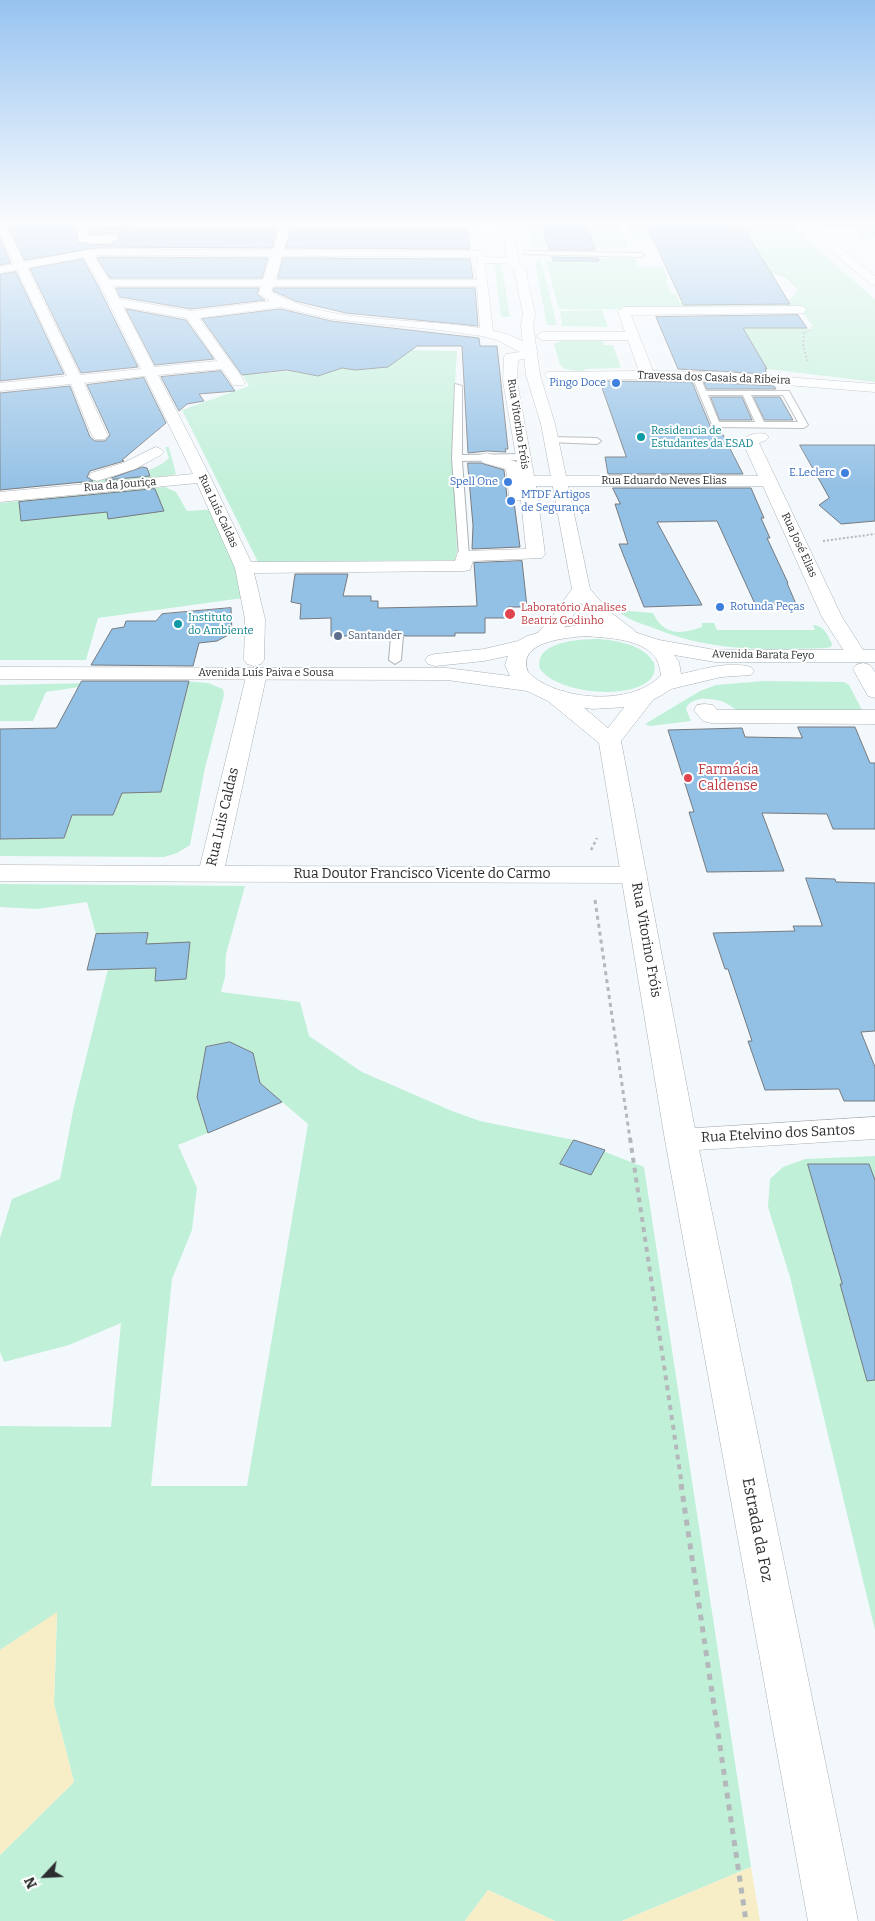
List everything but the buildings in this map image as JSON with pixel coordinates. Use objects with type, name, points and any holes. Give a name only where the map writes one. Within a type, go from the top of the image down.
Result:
[{"type":"street","points":[[44,313],[100,436]]},
{"type":"street","name":"Rua Luís Caldas","points":[[119,313],[203,478],[244,568],[255,619],[256,666]]},
{"type":"street","points":[[178,313],[192,315],[210,313]]},
{"type":"street","points":[[314,313],[426,324],[495,336],[520,348],[529,347],[542,336],[633,336]]},
{"type":"street","points":[[490,313],[495,336]]},
{"type":"street","points":[[625,313],[647,375]]},
{"type":"street","name":"Rua Vitorino Fróis","points":[[530,314],[538,325],[549,362],[549,432]]},
{"type":"street","name":"Rua Vitorino Fróis","points":[[530,314],[527,325],[533,376],[549,432],[581,589],[605,620],[628,636]]},
{"type":"street","points":[[192,315],[238,382]]},
{"type":"street","name":"Rua Vitorino Fróis","points":[[529,347],[511,357],[510,363],[510,380],[519,462],[527,481],[529,550]]},
{"type":"street","name":"Travessa dos Casais da Ribeira","points":[[533,376],[549,362],[647,375],[807,381],[875,388]]},
{"type":"street","points":[[0,387],[227,364]]},
{"type":"street","points":[[500,384],[512,446]]},
{"type":"street","name":"Rua José Elias","points":[[761,431],[750,442],[770,481],[832,617],[868,662],[875,692]]},
{"type":"street","name":"Rua da Jouriça","points":[[37,493],[129,466],[156,452]]},
{"type":"street","points":[[244,568],[464,566],[464,556],[529,550],[519,462],[511,464],[494,463],[486,458]]},
{"type":"street","name":"Rua da Jouriça","points":[[0,497],[203,478]]},
{"type":"street","name":"Rua Vitorino Fróis","points":[[527,481],[558,481]]},
{"type":"street","name":"Rua Eduardo Neves Elias","points":[[558,481],[770,481]]},
{"type":"street","points":[[544,637],[558,622],[581,589]]},
{"type":"street","points":[[544,637],[563,632],[585,630],[628,636],[652,645],[665,654],[671,664],[671,675],[664,684]]},
{"type":"street","name":"Avenida Luís Paiva e Sousa","points":[[0,673],[446,660],[484,655],[525,646],[544,637]]},
{"type":"street","name":"Avenida Barata Feyo","points":[[652,645],[715,656],[868,662]]},
{"type":"street","points":[[525,646],[517,656],[515,666],[520,676],[532,686],[556,696],[578,701],[625,701],[645,696]]},
{"type":"street","name":"Avenida Luís Paiva e Sousa","points":[[0,660],[256,666],[447,674],[532,686]]},
{"type":"street","name":"Avenida Barata Feyo","points":[[645,696],[664,684],[721,671],[868,662]]},
{"type":"street","name":"Rua Luis Caldas","points":[[0,873],[211,874],[256,666]]},
{"type":"street","points":[[556,696],[610,741],[645,696]]},
{"type":"street","points":[[705,710],[711,716],[875,717]]},
{"type":"street","name":"Rua Vitorino Fróis","points":[[610,741],[682,1140]]},
{"type":"street","name":"Rua Doutor Francisco Vicente do Carmo","points":[[211,874],[634,875]]},
{"type":"street","name":"Rua Etelvino dos Santos","points":[[682,1140],[875,1128]]},
{"type":"street","name":"Estrada da Foz","points":[[682,1140],[834,1921]]},
{"type":"lane","points":[[696,376],[716,425],[761,431],[804,425],[786,393],[704,393]]},
{"type":"lane","points":[[458,386],[457,458],[464,556]]},
{"type":"lane","points":[[746,393],[761,431]]},
{"type":"lane","points":[[549,432],[597,441]]},
{"type":"lane","points":[[457,458],[486,458]]},
{"type":"lane","points":[[395,660],[398,636]]},
{"type":"path","points":[[798,313],[813,326],[811,330],[804,332],[803,345],[808,359],[807,381]]},
{"type":"path","points":[[797,541],[840,540],[875,534]]},
{"type":"path","points":[[599,834],[589,853],[746,1921]]},
{"type":"green space","points":[[500,313],[509,313],[510,317],[501,317]]},
{"type":"green space","points":[[545,313],[554,313],[557,325],[547,325]]},
{"type":"green space","points":[[560,313],[603,313],[608,327],[562,326]]},
{"type":"green space","points":[[802,313],[875,313],[875,382],[767,369],[743,328],[807,328],[811,330],[813,326]]},
{"type":"green space","points":[[561,341],[603,341],[604,345],[613,345],[621,368],[585,369],[584,372],[565,369],[560,365],[554,344]]},
{"type":"green space","points":[[411,350],[457,351],[454,426],[457,551],[455,560],[258,562],[182,410],[249,386],[243,375],[289,371],[318,376]]},
{"type":"green space","points":[[165,447],[169,447],[176,474],[82,485],[77,481],[126,476],[151,469],[169,458]]},
{"type":"green space","points":[[165,487],[176,492],[187,511],[217,509],[250,597],[98,618],[86,660],[0,660],[0,503]]},
{"type":"green space","points":[[617,610],[653,613],[662,626],[679,632],[702,627],[702,623],[714,623],[717,630],[815,630],[813,625],[823,629],[832,644],[831,647],[826,648],[781,649],[737,648],[716,645],[673,635],[633,620]]},
{"type":"green space","points":[[600,639],[630,645],[644,652],[654,663],[653,675],[644,684],[628,690],[609,692],[589,691],[552,679],[540,669],[540,660],[544,652],[551,647],[571,641]]},
{"type":"green space","points":[[183,681],[208,683],[223,689],[224,695],[205,768],[190,845],[177,853],[164,857],[0,856],[0,839],[64,838],[72,815],[113,815],[122,793],[161,791],[188,685],[79,687],[46,692],[33,721],[0,721],[0,685]]},
{"type":"green space","points":[[764,681],[844,682],[849,685],[862,710],[739,711],[721,701],[701,699],[692,702],[686,709],[691,721],[650,726],[645,724],[700,691],[716,685]]},
{"type":"green space","points":[[0,884],[245,886],[226,954],[225,977],[221,992],[300,1002],[309,1036],[362,1072],[452,1111],[480,1121],[574,1140],[644,1167],[751,1867],[622,1921],[555,1921],[488,1890],[465,1921],[0,1921],[0,1855],[74,1782],[54,1704],[57,1613],[0,1650],[0,1426],[111,1427],[121,1323],[69,1345],[4,1362],[0,1352],[0,1238],[12,1199],[60,1179],[74,1106],[108,969],[141,968],[148,933],[96,934],[87,902],[37,909],[0,907]],"holes":[[[230,1042],[253,1053],[260,1083],[308,1124],[247,1486],[151,1486],[172,1279],[192,1230],[197,1188],[178,1145],[208,1133],[197,1097],[206,1047]]]},
{"type":"green space","points":[[875,1156],[875,1630],[790,1277],[768,1207],[770,1179],[783,1167],[805,1159]]},
{"type":"sand","points":[[57,1612],[54,1704],[74,1782],[0,1855],[0,1650]]},
{"type":"sand","points":[[751,1867],[760,1921],[622,1921]]},
{"type":"sand","points":[[488,1890],[555,1921],[465,1921]]},
{"type":"place","name":"Pingo Doce","points":[[616,383]]},
{"type":"place","name":"Residencia de Estudantes da ESAD","points":[[641,437]]},
{"type":"place","name":"E.Leclerc","points":[[845,473]]},
{"type":"place","name":"Spell One","points":[[508,482]]},
{"type":"place","name":"MTDF Artigos de Segurança","points":[[511,501]]},
{"type":"place","name":"Rotunda Peças","points":[[720,607]]},
{"type":"place","name":"Laboratório Analises Beatriz Godinho","points":[[510,614]]},
{"type":"place","name":"Instituto do Ambiente","points":[[178,624]]},
{"type":"place","name":"Santander","points":[[338,636]]},
{"type":"place","name":"Farmácia Caldense","points":[[688,778]]}]
